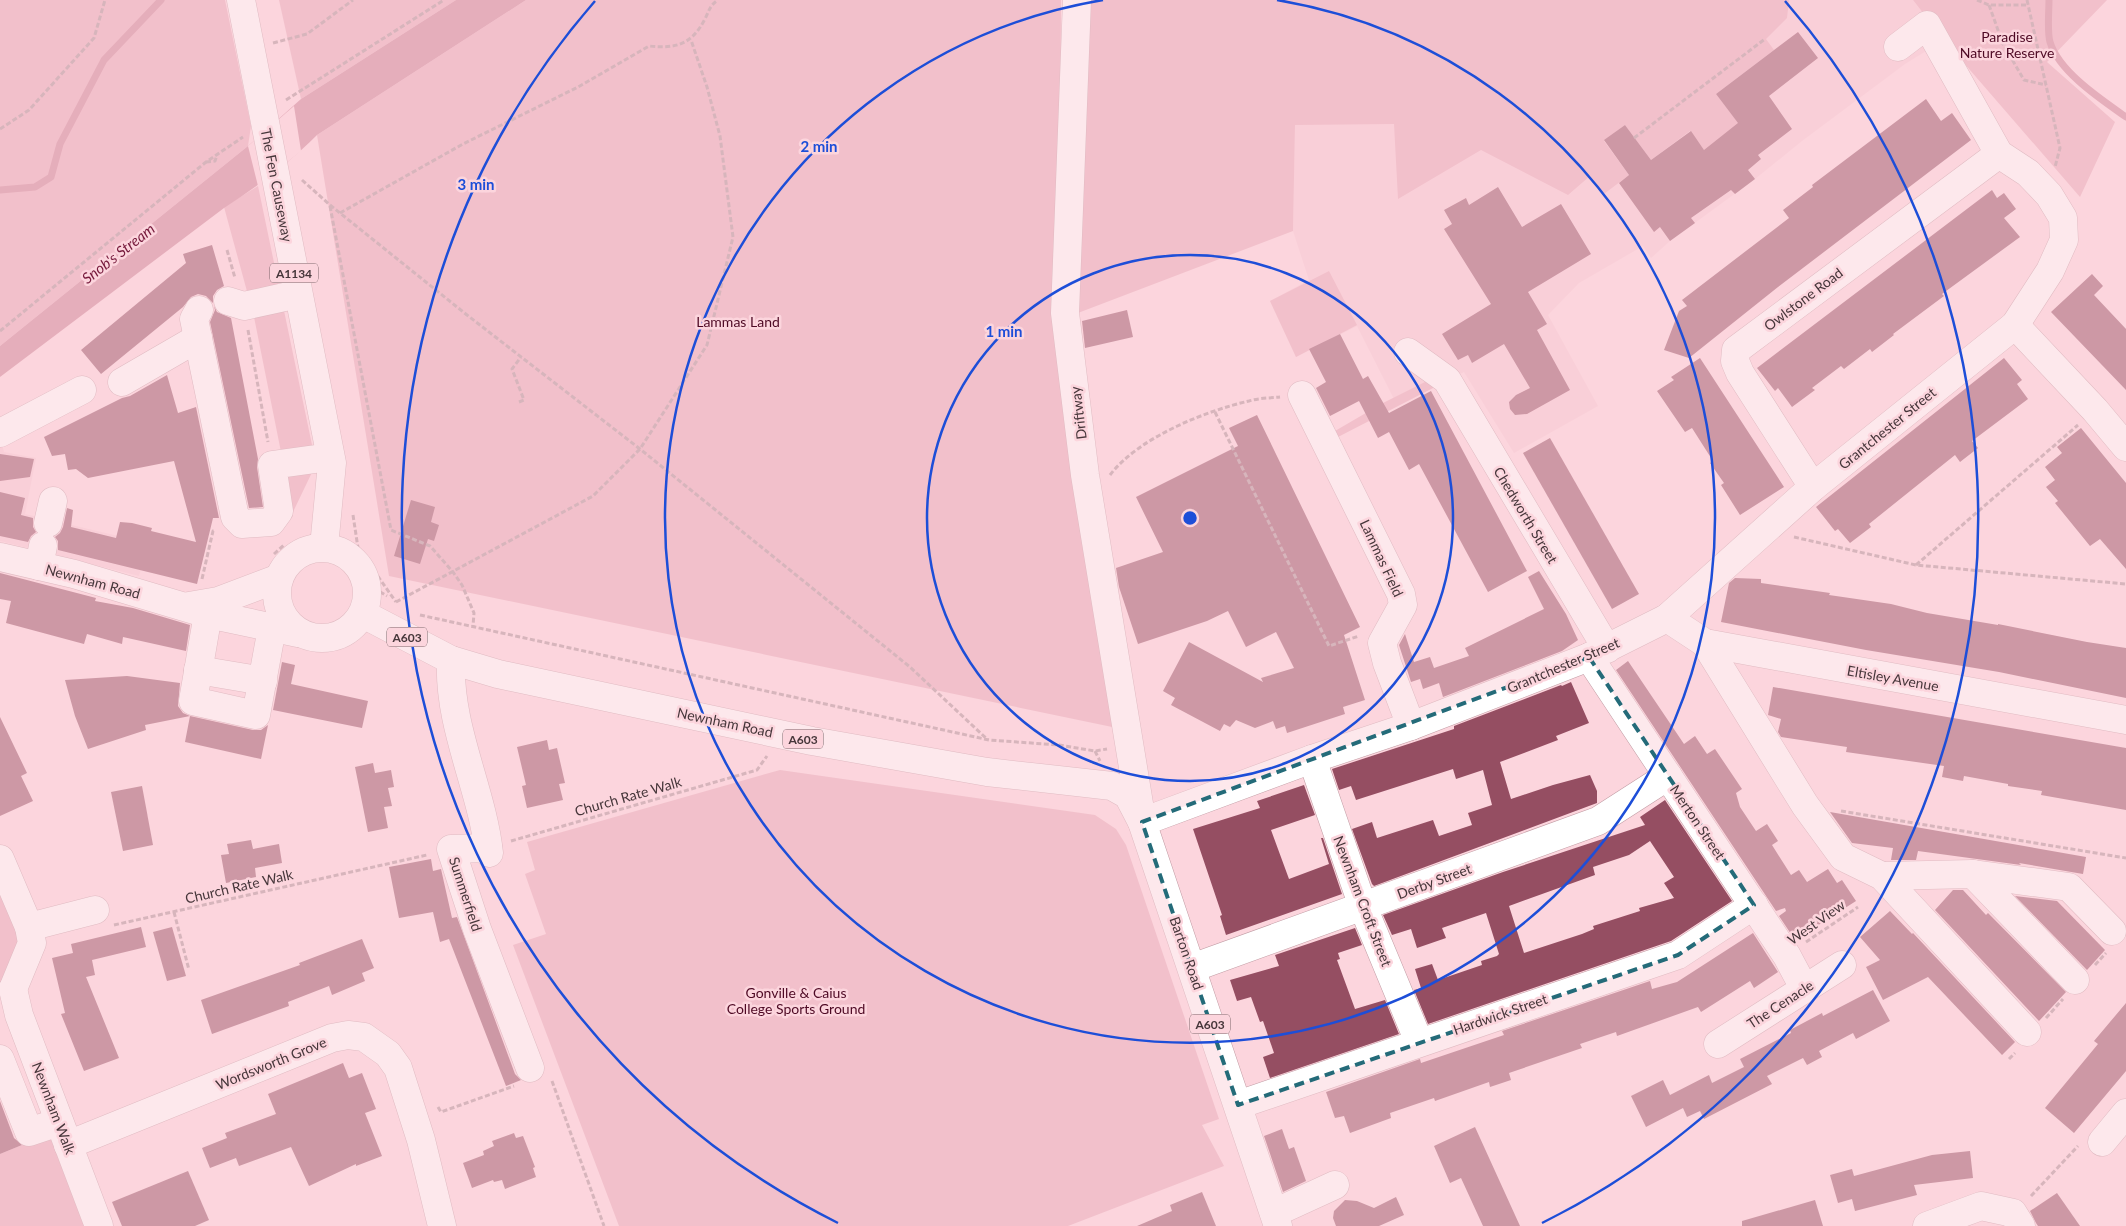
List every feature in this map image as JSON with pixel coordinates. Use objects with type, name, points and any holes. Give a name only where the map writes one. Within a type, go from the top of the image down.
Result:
[{"type":"street","name":"The Fen Causeway","points":[[241,0],[332,464],[324,547]]},
{"type":"street","name":"Driftway","points":[[1077,0],[1066,313],[1085,475],[1142,822]]},
{"type":"street","points":[[1898,47],[1927,25],[1999,154]]},
{"type":"street","name":"Grantchester Street","points":[[1142,822],[1312,759],[1411,726],[1598,653],[1667,618],[1813,487],[2014,325],[2050,271],[2064,240],[2063,218],[2048,195],[2028,173],[1999,154]]},
{"type":"street","name":"Owlstone Road","points":[[1813,487],[1740,373],[1735,361],[1736,350],[1999,154]]},
{"type":"street","points":[[236,304],[289,296]]},
{"type":"street","points":[[199,310],[194,319],[235,517],[242,524],[271,522],[279,511],[272,465],[330,457]]},
{"type":"street","points":[[2014,325],[2095,410],[2126,447]]},
{"type":"street","points":[[122,382],[198,338]]},
{"type":"street","name":"Chedworth Street","points":[[1408,352],[1447,380],[1598,653]]},
{"type":"street","points":[[0,433],[82,390]]},
{"type":"street","name":"Lammas Field","points":[[1302,394],[1401,594],[1403,606],[1382,643]]},
{"type":"street","name":"Newnham Road","points":[[0,557],[46,534],[197,610],[298,633]]},
{"type":"street","points":[[312,548],[336,549],[348,555],[360,567],[367,584],[367,598],[362,614],[356,624],[347,631],[331,638],[313,637],[298,633],[279,607],[275,567],[290,561],[299,553],[312,548]]},
{"type":"street","name":"Newnham Road","points":[[197,610],[218,601],[275,567]]},
{"type":"street","points":[[197,610],[198,670],[263,682],[272,628]]},
{"type":"street","name":"Newnham Road","points":[[362,614],[451,660],[498,674],[812,741],[987,772],[1112,786],[1128,795],[1142,822]]},
{"type":"street","name":"Eltisley Avenue","points":[[1667,618],[1705,643],[2126,720]]},
{"type":"street","points":[[1382,643],[1387,663],[1411,726]]},
{"type":"street","points":[[1705,643],[1805,805],[1843,857],[1882,876],[2027,1032]]},
{"type":"street","name":"Merton Street","points":[[1598,653],[1668,776],[1754,904],[1787,956],[1804,988]]},
{"type":"street","points":[[451,660],[450,685],[456,720],[489,850]]},
{"type":"street","name":"Newnham Croft Street","points":[[1312,759],[1363,907],[1418,1042]]},
{"type":"street","name":"Derby Street","points":[[1192,968],[1598,821],[1668,776]]},
{"type":"street","name":"Barton Road","points":[[1142,822],[1276,1220]]},
{"type":"street","name":"Summerfield","points":[[489,850],[451,850],[477,929],[530,1068]]},
{"type":"street","points":[[0,859],[29,927],[32,943],[8,1006]]},
{"type":"street","points":[[1882,876],[1973,874],[2069,886],[2112,930]]},
{"type":"street","points":[[1973,874],[2075,980]]},
{"type":"street","name":"Hardwick Street","points":[[1238,1105],[1418,1042],[1678,955],[1754,904]]},
{"type":"street","points":[[29,927],[101,918]]},
{"type":"street","name":"The Cenacle","points":[[1718,1044],[1842,965]]},
{"type":"street","name":"Newnham Walk","points":[[8,1006],[64,1134],[99,1226]]},
{"type":"street","name":"Wordsworth Grove","points":[[0,1059],[29,1132],[64,1134],[332,1038],[348,1035],[364,1036],[388,1054],[398,1068],[421,1140],[442,1226]]},
{"type":"street","points":[[2102,1142],[2126,1112]]},
{"type":"street","points":[[1276,1220],[1334,1185]]},
{"type":"street","points":[[1927,1226],[1981,1206],[2017,1220]]},
{"type":"path","points":[[0,129],[29,110],[94,38],[105,0]]},
{"type":"path","points":[[250,49],[307,34],[352,0]]},
{"type":"path","points":[[0,330],[206,162],[253,130],[265,125],[352,58],[444,0]]},
{"type":"path","points":[[340,213],[464,144],[578,86],[649,46],[661,47],[691,40],[700,29],[711,4],[718,0]]},
{"type":"path","points":[[1977,0],[1990,5],[2027,5]]},
{"type":"path","points":[[2027,0],[2060,148],[2048,195]]},
{"type":"path","points":[[1990,5],[2003,44],[2024,80],[2046,85]]},
{"type":"path","points":[[396,602],[593,496],[640,449],[707,345],[732,237],[720,136],[707,87],[691,40]]},
{"type":"path","points":[[1634,138],[1766,40]]},
{"type":"path","points":[[298,176],[330,205],[640,449],[910,667],[989,740]]},
{"type":"path","points":[[330,205],[390,530],[430,546],[453,572],[462,585],[474,613],[473,626]]},
{"type":"path","points":[[227,250],[236,304],[272,465]]},
{"type":"path","points":[[519,402],[524,400],[512,369],[521,357]]},
{"type":"path","points":[[1107,481],[1111,473],[1140,447],[1185,422],[1249,400],[1302,394]]},
{"type":"path","points":[[1916,565],[2095,410]]},
{"type":"path","points":[[1215,412],[1329,646],[1359,636],[1382,643]]},
{"type":"path","points":[[197,610],[213,531],[235,517]]},
{"type":"path","points":[[1768,528],[1807,542],[1916,565],[2126,584]]},
{"type":"path","points":[[275,567],[288,540]]},
{"type":"path","points":[[367,584],[396,602],[400,607]]},
{"type":"path","points":[[415,614],[989,740],[1058,744],[1094,751]]},
{"type":"path","name":"Church Rate Walk","points":[[489,850],[757,770],[768,756]]},
{"type":"path","points":[[1805,805],[2126,858]]},
{"type":"path","name":"Church Rate Walk","points":[[101,918],[174,912],[451,850]]},
{"type":"path","name":"West View","points":[[1787,956],[1858,907]]},
{"type":"path","points":[[174,912],[189,970]]},
{"type":"path","points":[[437,1105],[442,1112],[532,1080],[530,1068]]},
{"type":"path","points":[[2017,1220],[2087,1137],[2102,1142]]},
{"type":"highlighted area","points":[[1589,657],[1754,905],[1678,955],[1238,1105],[1142,822]]},
{"type":"shaded area","points":[[1297,0],[1913,0],[1944,40],[1905,64],[1802,141],[1755,179],[1670,241],[1651,258],[1643,246],[1579,283],[1548,315],[1598,406],[1514,453],[1464,372],[1397,405],[1357,326],[1296,357],[1270,301],[1309,280],[1293,231]]},
{"type":"shaded area","points":[[0,437],[4,452],[36,458],[25,514],[148,543],[139,576],[0,541]]},
{"type":"green space","points":[[0,0],[225,0],[251,126],[248,146],[0,346]]},
{"type":"green space","points":[[279,0],[456,0],[301,99]]},
{"type":"green space","name":"Lammas Land","points":[[526,0],[1061,0],[1060,333],[1117,728],[389,576],[317,135]]},
{"type":"green space","points":[[1084,0],[1789,0],[1787,18],[1766,39],[1774,50],[1716,94],[1740,125],[1722,136],[1715,165],[1690,131],[1651,160],[1625,125],[1604,141],[1629,175],[1604,194],[1590,176],[1568,195],[1481,150],[1398,199],[1394,124],[1295,125],[1293,231],[1070,316]]},
{"type":"green space","name":"Paradise Nature Reserve","points":[[1913,0],[2107,0],[2047,62],[2115,122],[2080,197],[1944,40]]},
{"type":"green space","points":[[258,186],[316,464],[293,512],[254,317],[224,207]]},
{"type":"green space","points":[[1329,271],[1357,325],[1296,357],[1270,301]]},
{"type":"green space","points":[[1435,377],[1435,387],[1338,437],[1335,431],[1383,403]]},
{"type":"green space","name":"Gonville & Caius College Sports Ground","points":[[780,770],[1095,815],[1116,829],[1126,845],[1219,1119],[1202,1125],[1224,1166],[1068,1226],[619,1226],[513,945],[546,934],[525,874],[535,870],[527,842]]},
{"type":"green space","points":[[0,880],[22,931],[5,982],[0,984]]},
{"type":"green space","points":[[49,1134],[84,1226],[0,1226],[0,1154]]},
{"type":"water","name":"Snob's Stream","points":[[456,0],[526,0],[317,135],[273,174],[224,208],[0,377],[0,346],[248,146],[301,99]]},
{"type":"pier","points":[[294,106],[301,151],[258,186],[248,146]]},
{"type":"building","points":[[1798,32],[1818,58],[1769,96],[1792,129],[1758,155],[1761,159],[1748,170],[1755,179],[1735,194],[1731,190],[1691,218],[1695,223],[1670,241],[1660,227],[1654,232],[1619,183],[1629,175],[1604,140],[1625,125],[1651,160],[1691,131],[1704,150],[1738,123],[1716,94]]},
{"type":"building","points":[[1926,99],[1941,121],[1952,113],[1971,140],[1778,287],[1689,358],[1664,350],[1679,311],[1687,306],[1682,300],[1789,218],[1783,210],[1813,187],[1812,185]]},
{"type":"building","points":[[1498,187],[1522,227],[1561,204],[1591,254],[1528,292],[1547,324],[1537,330],[1570,390],[1527,414],[1515,415],[1510,409],[1509,402],[1516,395],[1530,388],[1504,344],[1472,363],[1468,355],[1458,360],[1442,334],[1491,304],[1444,229],[1452,224],[1444,210],[1466,198],[1469,205]]},
{"type":"building","points":[[1992,190],[1997,198],[2004,193],[2016,209],[2004,218],[2020,237],[1942,294],[1944,296],[1872,352],[1870,349],[1844,369],[1841,366],[1812,388],[1815,390],[1792,407],[1778,388],[1775,391],[1757,368]]},
{"type":"building","points":[[212,245],[224,286],[217,290],[213,296],[213,303],[206,296],[198,294],[191,297],[183,307],[101,374],[81,350],[186,263],[183,254]]},
{"type":"building","points":[[2092,274],[2103,286],[2094,295],[2126,329],[2126,390],[2051,312]]},
{"type":"building","points":[[214,306],[217,312],[231,318],[258,459],[257,467],[263,507],[249,508],[210,322],[215,310]]},
{"type":"building","points":[[1127,310],[1133,337],[1085,348],[1082,321]]},
{"type":"building","points":[[1340,334],[1363,379],[1368,376],[1389,413],[1431,391],[1527,571],[1488,592],[1419,464],[1409,470],[1389,432],[1378,438],[1359,401],[1330,416],[1316,388],[1326,382],[1309,349]]},
{"type":"building","points":[[1700,358],[1784,487],[1740,515],[1721,485],[1724,483],[1710,463],[1713,461],[1692,428],[1685,432],[1657,391],[1674,380],[1671,377]]},
{"type":"building","points":[[2004,358],[2022,380],[2017,384],[2028,399],[1972,441],[1978,448],[1960,462],[1955,455],[1869,524],[1871,527],[1850,543],[1838,529],[1835,531],[1816,507]]},
{"type":"building","points":[[167,375],[178,413],[196,407],[219,518],[213,518],[197,584],[58,550],[58,541],[55,537],[63,527],[67,508],[73,510],[71,527],[116,538],[120,522],[132,523],[152,528],[151,531],[196,542],[174,461],[88,478],[76,469],[68,470],[65,454],[52,456],[44,437],[122,398],[130,396]]},
{"type":"building","points":[[1257,415],[1360,627],[1344,635],[1365,700],[1343,707],[1345,714],[1287,733],[1285,726],[1276,729],[1273,721],[1255,728],[1236,720],[1230,727],[1224,724],[1220,731],[1171,705],[1175,698],[1163,691],[1189,642],[1263,682],[1261,678],[1294,668],[1276,632],[1246,647],[1228,611],[1207,621],[1138,644],[1119,587],[1116,568],[1163,552],[1136,497],[1238,446],[1229,428]]},
{"type":"building","points":[[2081,428],[2126,483],[2126,569],[2100,539],[2090,546],[2055,503],[2058,501],[2046,487],[2055,480],[2045,467],[2062,453],[2057,447]]},
{"type":"building","points":[[1550,438],[1639,594],[1612,609],[1523,453]]},
{"type":"building","points":[[0,454],[34,459],[30,477],[0,481]]},
{"type":"building","points":[[0,492],[25,498],[21,515],[33,518],[33,527],[36,532],[28,542],[0,536]]},
{"type":"building","points":[[411,500],[435,507],[431,522],[439,525],[434,541],[428,539],[420,564],[394,556]]},
{"type":"building","points":[[1539,571],[1566,614],[1578,640],[1562,651],[1443,697],[1439,683],[1423,689],[1420,679],[1411,682],[1399,645],[1405,634],[1414,662],[1430,657],[1434,668],[1469,656],[1465,648],[1544,609],[1528,577]]},
{"type":"building","points":[[0,573],[96,598],[95,601],[133,608],[190,625],[186,651],[123,637],[122,644],[87,634],[84,644],[6,623],[11,601],[0,599]]},
{"type":"building","points":[[1735,578],[1761,579],[1761,583],[1830,593],[1829,595],[1891,604],[1927,613],[2126,648],[2126,698],[1999,672],[1866,650],[1721,622],[1729,583]]},
{"type":"building","points":[[1628,661],[1684,744],[1695,736],[1707,754],[1715,749],[1742,789],[1736,793],[1740,807],[1756,831],[1767,824],[1778,841],[1772,845],[1791,875],[1799,870],[1807,882],[1828,869],[1837,883],[1842,880],[1856,901],[1795,940],[1779,916],[1786,911],[1785,908],[1776,911],[1616,670]]},
{"type":"building","points":[[282,662],[295,665],[291,684],[368,701],[362,728],[273,710]]},
{"type":"building","points":[[127,676],[180,683],[178,706],[183,713],[190,716],[145,725],[146,730],[88,749],[75,716],[65,680]]},
{"type":"building","points":[[1571,682],[1589,723],[1556,736],[1558,740],[1500,762],[1511,799],[1590,775],[1597,791],[1597,803],[1374,886],[1352,829],[1372,822],[1377,838],[1433,820],[1439,836],[1472,825],[1468,813],[1492,805],[1483,770],[1456,779],[1453,769],[1356,800],[1351,786],[1339,790],[1332,769],[1454,729],[1454,726]]},
{"type":"building","points":[[1773,687],[2126,748],[2126,810],[2041,795],[2042,791],[2008,786],[2008,784],[1964,776],[1963,781],[1942,777],[1944,766],[1846,752],[1847,747],[1781,737],[1778,732],[1781,719],[1768,715]]},
{"type":"building","points":[[190,716],[253,730],[261,730],[268,725],[261,759],[185,742]]},
{"type":"building","points":[[0,717],[27,773],[21,776],[33,801],[0,816]]},
{"type":"building","points":[[547,740],[549,750],[557,748],[565,783],[559,784],[563,800],[527,808],[522,786],[526,785],[517,747]]},
{"type":"building","points":[[373,763],[375,773],[391,770],[394,787],[388,788],[392,806],[384,807],[388,828],[368,832],[355,767]]},
{"type":"building","points":[[1304,785],[1315,815],[1271,830],[1289,879],[1329,864],[1321,838],[1323,838],[1342,894],[1226,935],[1220,916],[1222,915],[1193,829],[1260,808],[1257,801]]},
{"type":"building","points":[[142,786],[153,845],[123,851],[111,792]]},
{"type":"building","points":[[1665,800],[1732,901],[1671,941],[1428,1024],[1414,990],[1421,988],[1415,969],[1432,964],[1438,980],[1482,965],[1481,961],[1497,956],[1499,954],[1486,913],[1442,928],[1446,938],[1417,948],[1411,929],[1392,935],[1383,915],[1503,872],[1645,825],[1640,817]],"holes":[[[1650,841],[1674,877],[1664,883],[1674,898],[1639,908],[1640,911],[1593,926],[1594,929],[1582,934],[1524,953],[1509,906],[1595,875],[1593,867],[1629,855]]]},
{"type":"building","points":[[1830,812],[2086,857],[2083,874],[2019,863],[2021,865],[1918,851],[1916,860],[1891,860],[1893,848],[1852,843]]},
{"type":"building","points":[[251,840],[253,849],[279,844],[282,863],[255,868],[256,877],[226,883],[221,855],[229,854],[227,844]]},
{"type":"building","points":[[431,859],[433,871],[441,869],[452,918],[457,917],[515,1074],[521,1080],[506,1086],[449,939],[440,942],[433,912],[399,918],[389,867]]},
{"type":"building","points":[[1953,890],[1963,890],[1986,915],[1988,913],[2066,992],[2039,1021],[1935,910]]},
{"type":"building","points":[[2015,896],[2057,901],[2105,950],[2087,970]]},
{"type":"building","points":[[1890,911],[2015,1042],[2002,1055],[1928,977],[1883,1000],[1866,967],[1880,960],[1860,937]]},
{"type":"building","points":[[141,927],[146,947],[92,960],[95,975],[86,977],[119,1058],[84,1071],[61,1014],[65,1013],[52,958],[73,953],[71,944]]},
{"type":"building","points":[[172,927],[186,976],[167,981],[153,932]]},
{"type":"building","points":[[1355,928],[1362,945],[1338,953],[1340,959],[1337,960],[1355,1009],[1385,1000],[1399,1034],[1270,1078],[1263,1057],[1274,1053],[1263,1021],[1260,1022],[1251,997],[1237,1001],[1230,980],[1279,966],[1275,955]]},
{"type":"building","points":[[1753,933],[1778,972],[1754,988],[1750,981],[1701,1012],[1698,1007],[1617,1036],[1616,1032],[1580,1044],[1582,1048],[1509,1073],[1511,1080],[1490,1087],[1489,1082],[1435,1101],[1434,1098],[1390,1113],[1391,1118],[1350,1133],[1344,1116],[1335,1118],[1326,1092],[1420,1059],[1421,1063],[1504,1035],[1502,1031],[1650,981],[1652,989],[1677,982]]},
{"type":"building","points":[[362,939],[374,968],[362,973],[365,981],[332,995],[329,986],[288,1002],[289,1006],[212,1034],[201,1000],[300,965],[299,963]]},
{"type":"building","points":[[1873,990],[1890,1021],[1856,1039],[1853,1033],[1819,1051],[1822,1057],[1807,1065],[1803,1058],[1767,1076],[1772,1084],[1704,1119],[1700,1111],[1687,1117],[1683,1108],[1646,1127],[1631,1096],[1663,1080],[1670,1095],[1709,1075],[1712,1083],[1744,1067],[1740,1059],[1791,1033],[1790,1030],[1822,1013],[1823,1016]]},
{"type":"building","points":[[2126,1003],[2126,1071],[2074,1133],[2045,1108],[2098,1044],[2094,1041]]},
{"type":"building","points":[[343,1063],[349,1078],[362,1073],[376,1109],[365,1113],[382,1156],[356,1166],[356,1164],[309,1186],[291,1147],[239,1166],[236,1158],[210,1168],[202,1148],[227,1138],[225,1133],[276,1114],[268,1094]]},
{"type":"building","points":[[0,1101],[14,1138],[22,1145],[0,1154]]},
{"type":"building","points":[[1475,1127],[1520,1226],[1483,1226],[1461,1178],[1450,1183],[1434,1146]]},
{"type":"building","points":[[1282,1129],[1289,1149],[1294,1147],[1306,1181],[1283,1192],[1264,1136]]},
{"type":"building","points":[[514,1133],[516,1138],[523,1136],[535,1167],[533,1168],[536,1177],[505,1189],[502,1180],[494,1182],[493,1180],[472,1188],[463,1163],[484,1155],[483,1151],[494,1146],[492,1141]]},
{"type":"building","points":[[1970,1151],[1973,1178],[1914,1185],[1917,1195],[1855,1211],[1852,1199],[1838,1203],[1830,1175],[1852,1169],[1854,1176],[1932,1155]]},
{"type":"building","points":[[188,1171],[209,1220],[195,1226],[122,1226],[112,1202]]},
{"type":"building","points":[[1202,1192],[1216,1226],[1137,1226],[1172,1211],[1170,1205]]},
{"type":"building","points":[[2057,1193],[2080,1226],[2038,1226],[2030,1211]]},
{"type":"building","points":[[1396,1197],[1404,1215],[1379,1226],[1336,1226],[1333,1218],[1334,1211],[1345,1200],[1357,1201],[1374,1208]]},
{"type":"building","points":[[1815,1200],[1823,1226],[1742,1226],[1742,1221]]},
{"type":"waterway","points":[[0,190],[35,187],[51,177],[60,144],[104,60],[161,0]]},
{"type":"waterway","points":[[2049,0],[2049,38],[2062,64],[2082,84],[2126,117]]}]
